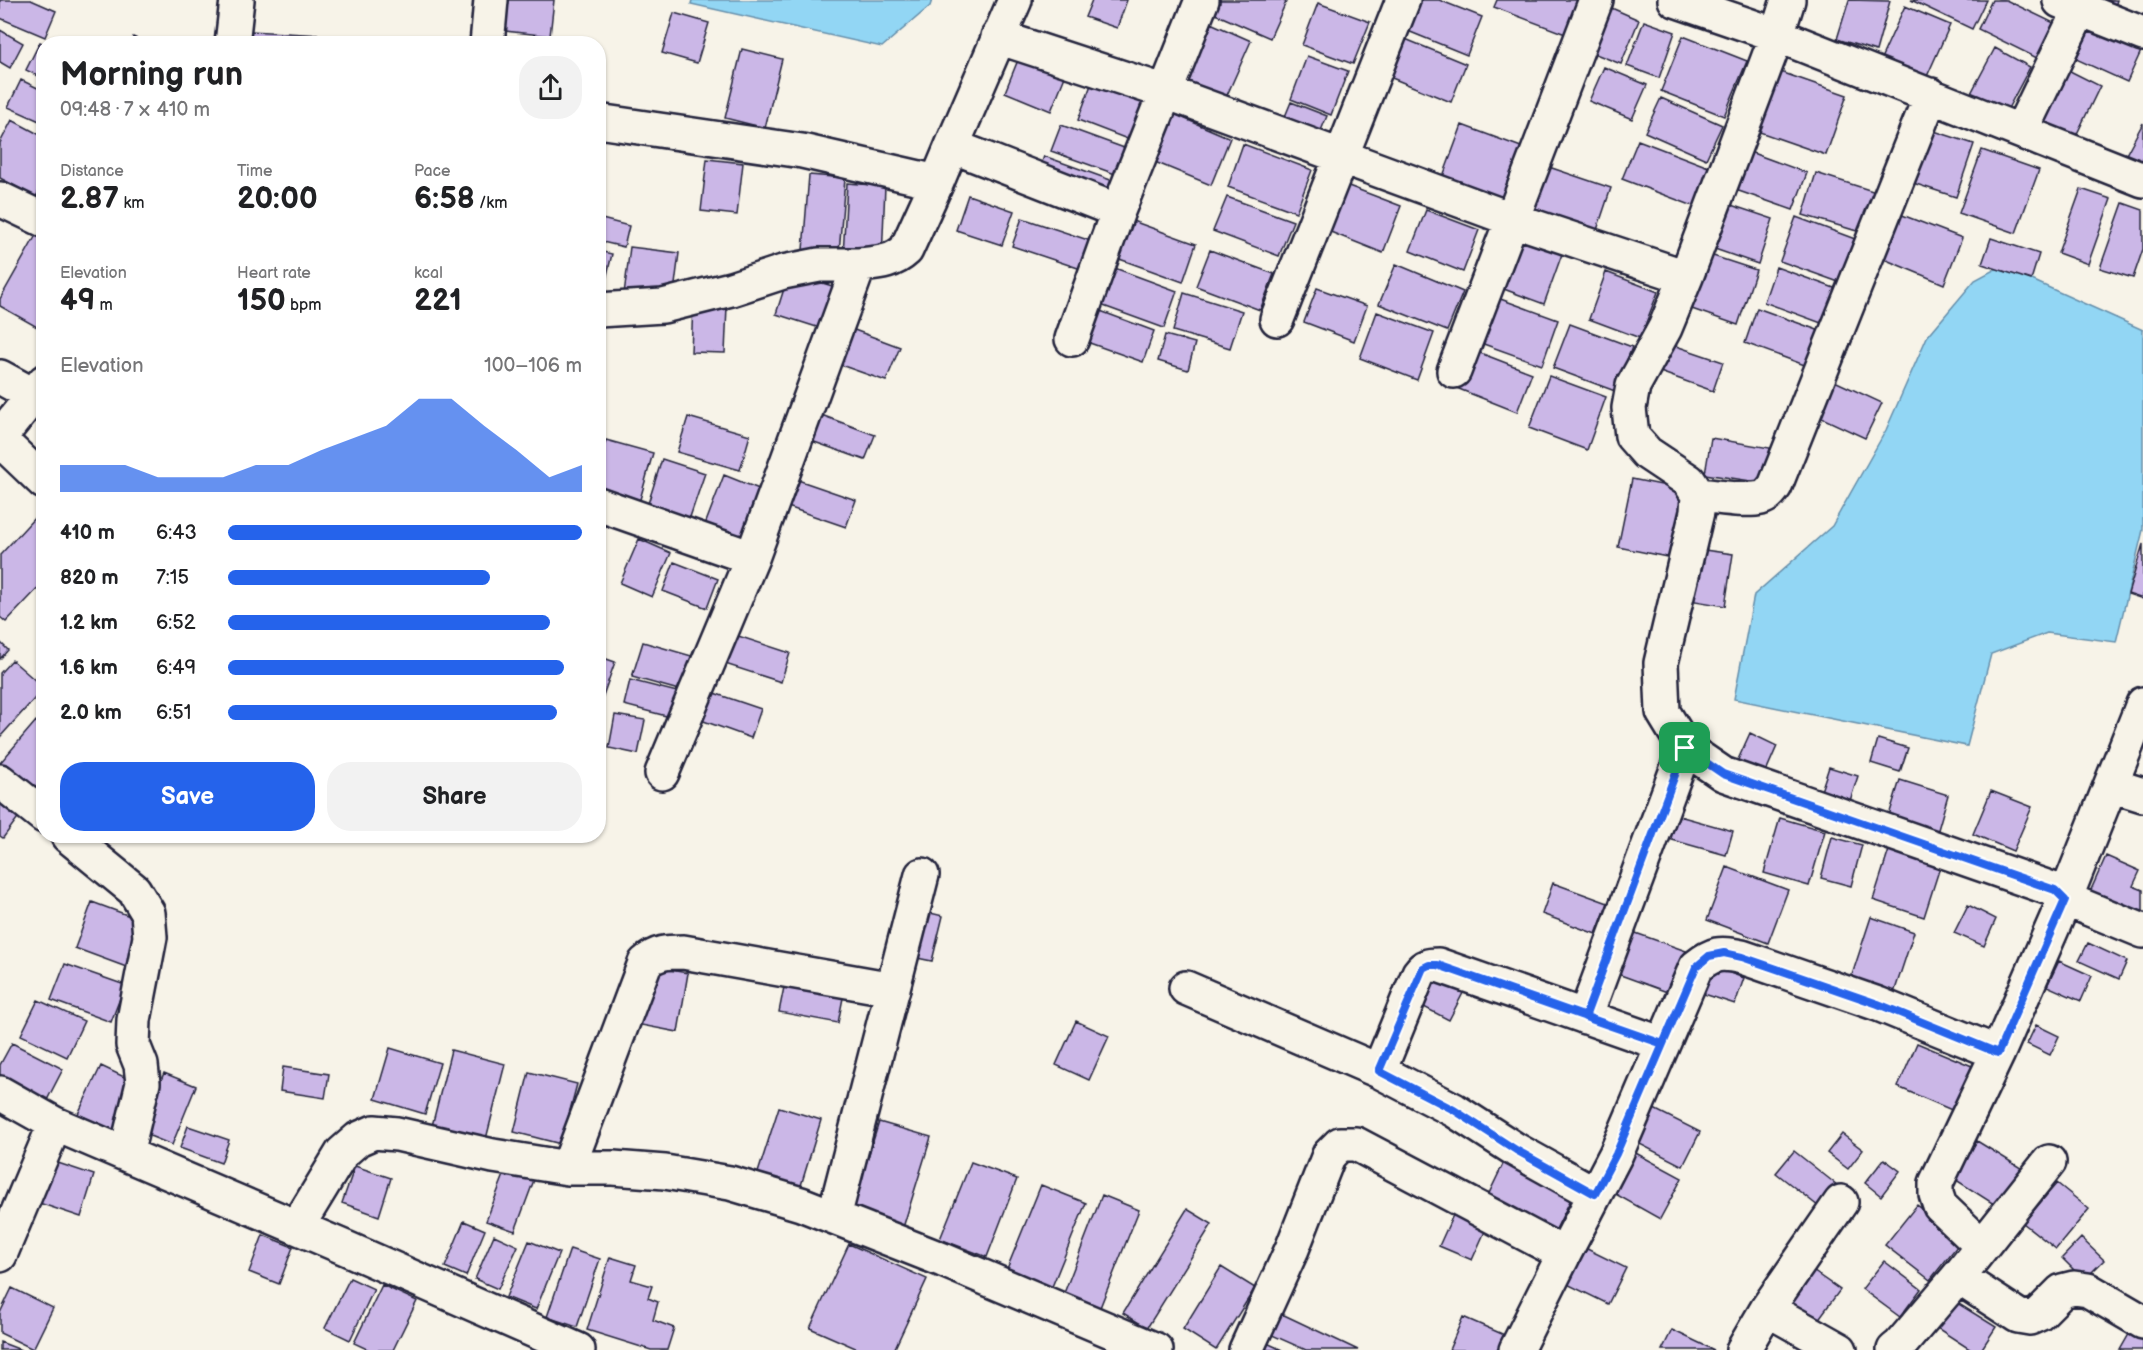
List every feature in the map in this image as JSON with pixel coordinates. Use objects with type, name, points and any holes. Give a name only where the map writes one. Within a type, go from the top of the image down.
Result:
[{"type":"street","points":[[233,36],[237,0]]},
{"type":"street","points":[[488,36],[491,0]]},
{"type":"street","points":[[606,310],[663,306],[731,289],[783,272],[819,265],[859,265],[887,262],[898,258],[906,250],[937,182],[1015,0]]},
{"type":"street","points":[[1072,339],[1118,212],[1202,0]]},
{"type":"street","points":[[1277,319],[1403,0]]},
{"type":"street","points":[[1454,371],[1596,0]]},
{"type":"street","points":[[1675,0],[1778,34],[2143,180]]},
{"type":"street","points":[[1788,0],[1778,34],[1686,277],[1665,328],[1633,386],[1629,408],[1632,436],[1647,453],[1689,481],[1698,495],[1697,512],[1661,663],[1663,712],[1685,748],[1723,774],[2055,890],[2065,900],[2143,931]]},
{"type":"street","points":[[2021,131],[2069,4],[2143,34]]},
{"type":"street","points":[[998,37],[1166,92],[1511,219],[1686,277]]},
{"type":"street","points":[[1698,495],[1762,498],[1769,494],[1775,486],[1931,95]]},
{"type":"street","points":[[606,122],[802,151],[937,182]]},
{"type":"street","points":[[952,146],[1118,212]]},
{"type":"street","points":[[0,199],[36,216]]},
{"type":"street","points":[[662,773],[753,558],[859,265]]},
{"type":"street","points":[[0,377],[36,387]]},
{"type":"street","points":[[36,391],[0,438],[36,474]]},
{"type":"street","points":[[606,507],[753,558]]},
{"type":"street","points":[[1982,1246],[1940,1206],[1936,1194],[1936,1183],[1998,1053],[2065,900],[2143,704]]},
{"type":"street","points":[[1585,1017],[1685,748]]},
{"type":"street","points":[[0,781],[36,810]]},
{"type":"street","points":[[2111,785],[2143,795]]},
{"type":"street","points":[[77,843],[134,890],[148,913],[150,937],[134,1020],[133,1046],[141,1065],[143,1083],[126,1154]]},
{"type":"street","points":[[834,1217],[922,875]]},
{"type":"street","points":[[568,1168],[645,963],[654,954],[683,952],[893,989]]},
{"type":"street","points":[[1516,1350],[1616,1154],[1696,967],[1709,956],[1724,953],[1742,957],[1878,1004],[1998,1053]]},
{"type":"street","points":[[1379,1071],[1419,973],[1429,965],[1438,965],[1663,1044]]},
{"type":"street","points":[[1186,988],[1379,1071],[1454,1110],[1516,1150],[1595,1194]]},
{"type":"street","points":[[0,1093],[55,1124],[578,1350]]},
{"type":"street","points":[[0,1255],[55,1124]]},
{"type":"street","points":[[297,1227],[342,1153],[358,1139],[374,1132],[397,1134],[493,1156],[568,1168],[613,1168],[665,1172],[730,1183],[801,1204],[943,1260],[1156,1350]]},
{"type":"street","points":[[1246,1350],[1292,1249],[1329,1155],[1340,1144],[1356,1144],[1564,1254]]},
{"type":"street","points":[[1893,1350],[1900,1345],[1958,1277],[2049,1162]]},
{"type":"street","points":[[1743,1350],[1767,1309],[1841,1202]]},
{"type":"street","points":[[1958,1277],[2018,1316],[2030,1318],[2039,1314],[2062,1291],[2074,1288],[2088,1290],[2143,1322]]},
{"type":"street","points":[[1767,1309],[1840,1350]]},
{"type":"water","points":[[692,0],[932,0],[930,6],[882,47],[691,4]]},
{"type":"water","points":[[2001,266],[2143,330],[2143,530],[2116,642],[2047,633],[1991,654],[1967,746],[1734,699],[1754,595],[1832,526],[1886,430],[1927,337],[1975,280]]},
{"type":"building","points":[[0,0],[31,0],[56,11],[45,36],[0,18]]},
{"type":"building","points":[[509,0],[554,0],[550,36],[505,31]]},
{"type":"building","points":[[1092,0],[1127,0],[1117,28],[1085,17]]},
{"type":"building","points":[[1219,0],[1282,0],[1286,2],[1270,38],[1213,13]]},
{"type":"building","points":[[1415,0],[1439,0],[1482,17],[1467,55],[1403,29]]},
{"type":"building","points":[[1497,0],[1581,0],[1568,35],[1494,7]]},
{"type":"building","points":[[1849,0],[1890,1],[1876,51],[1837,39]]},
{"type":"building","points":[[1911,0],[1986,0],[1972,29]]},
{"type":"building","points":[[1992,0],[2006,0],[2056,24],[2039,59],[1978,29]]},
{"type":"building","points":[[2085,0],[2117,0],[2114,10]]},
{"type":"building","points":[[1318,3],[1370,22],[1353,64],[1302,45]]},
{"type":"building","points":[[1607,6],[1639,20],[1621,64],[1588,51]]},
{"type":"building","points":[[1905,6],[1950,25],[1924,83],[1879,63]]},
{"type":"building","points":[[674,13],[709,23],[697,63],[662,53]]},
{"type":"building","points":[[1206,21],[1251,41],[1224,102],[1179,82]]},
{"type":"building","points":[[1644,21],[1675,32],[1659,78],[1627,66]]},
{"type":"building","points":[[2091,27],[2142,49],[2127,82],[2076,59]]},
{"type":"building","points":[[0,30],[23,43],[10,68],[0,62]]},
{"type":"building","points":[[250,31],[321,35],[321,36],[250,36]]},
{"type":"building","points":[[1398,36],[1466,64],[1451,102],[1382,74]]},
{"type":"building","points":[[1683,36],[1747,61],[1724,116],[1661,91]]},
{"type":"building","points":[[1995,48],[2030,67],[2004,116],[1969,97]]},
{"type":"building","points":[[742,49],[782,59],[765,128],[725,118]]},
{"type":"building","points":[[36,50],[36,75],[26,70]]},
{"type":"building","points":[[1020,55],[1066,74],[1051,111],[1005,92]]},
{"type":"building","points":[[1307,56],[1348,71],[1331,115],[1291,99]]},
{"type":"building","points":[[1604,67],[1647,85],[1632,119],[1589,101]]},
{"type":"building","points":[[2066,69],[2100,86],[2073,142],[2039,126]]},
{"type":"building","points":[[1775,70],[1847,95],[1826,155],[1754,130]]},
{"type":"building","points":[[21,80],[36,87],[36,119],[8,107]]},
{"type":"building","points":[[1092,82],[1144,102],[1130,140],[1078,120]]},
{"type":"building","points":[[1661,98],[1722,125],[1706,159],[1645,132]]},
{"type":"building","points":[[1291,102],[1327,116],[1320,133],[1284,119]]},
{"type":"building","points":[[1169,112],[1230,138],[1211,185],[1150,160]]},
{"type":"building","points":[[12,120],[36,133],[36,197],[0,178],[0,143]]},
{"type":"building","points":[[2143,123],[2143,171],[2123,160]]},
{"type":"building","points":[[1061,125],[1127,149],[1118,175],[1051,151]]},
{"type":"building","points":[[1462,125],[1521,147],[1501,202],[1442,179]]},
{"type":"building","points":[[1931,130],[1974,144],[1956,197],[1913,183]]},
{"type":"building","points":[[1638,140],[1711,168],[1696,207],[1622,179]]},
{"type":"building","points":[[1243,144],[1312,170],[1296,212],[1228,187]]},
{"type":"building","points":[[1982,150],[2039,170],[2016,233],[1959,213]]},
{"type":"building","points":[[1747,151],[1807,173],[1793,210],[1733,189]]},
{"type":"building","points":[[1044,156],[1116,182],[1109,202],[1037,177]]},
{"type":"building","points":[[707,159],[743,163],[737,215],[701,211]]},
{"type":"building","points":[[1540,164],[1611,188],[1594,239],[1523,215]]},
{"type":"building","points":[[1816,173],[1879,193],[1867,234],[1803,215]]},
{"type":"building","points":[[809,175],[845,178],[839,253],[803,250]]},
{"type":"building","points":[[847,183],[885,186],[882,259],[843,257]]},
{"type":"building","points":[[1346,185],[1401,206],[1383,253],[1328,231]]},
{"type":"building","points":[[2081,189],[2111,199],[2088,264],[2058,253]]},
{"type":"building","points":[[968,195],[1014,211],[1002,245],[956,230]]},
{"type":"building","points":[[1227,197],[1293,221],[1279,256],[1213,231]]},
{"type":"building","points":[[1725,203],[1773,219],[1758,264],[1709,247]]},
{"type":"building","points":[[2123,203],[2143,210],[2143,249],[2133,278],[2100,268]]},
{"type":"building","points":[[1426,210],[1479,230],[1463,272],[1410,251]]},
{"type":"building","points":[[1897,213],[1962,238],[1944,284],[1879,257]]},
{"type":"building","points":[[1796,217],[1863,242],[1847,285],[1780,261]]},
{"type":"building","points":[[1022,218],[1091,241],[1081,269],[1012,246]]},
{"type":"building","points":[[1127,219],[1196,244],[1183,282],[1114,257]]},
{"type":"building","points":[[606,220],[629,226],[624,247],[606,243]]},
{"type":"building","points":[[36,235],[36,326],[0,306],[0,299]]},
{"type":"building","points":[[1512,235],[1562,254],[1544,304],[1493,285]]},
{"type":"building","points":[[1991,238],[2039,254],[2031,280],[1982,264]]},
{"type":"building","points":[[630,247],[679,253],[673,300],[624,294]]},
{"type":"building","points":[[1210,250],[1274,274],[1260,310],[1196,286]]},
{"type":"building","points":[[606,253],[612,254],[606,279]]},
{"type":"building","points":[[1704,253],[1756,270],[1738,325],[1686,307]]},
{"type":"building","points":[[1396,264],[1463,292],[1447,331],[1379,304]]},
{"type":"building","points":[[1112,267],[1177,291],[1164,328],[1098,304]]},
{"type":"building","points":[[1776,267],[1837,289],[1824,324],[1764,302]]},
{"type":"building","points":[[1606,272],[1658,292],[1640,338],[1589,319]]},
{"type":"building","points":[[789,273],[839,288],[826,330],[776,314]]},
{"type":"building","points":[[1317,288],[1367,306],[1354,341],[1304,322]]},
{"type":"building","points":[[1184,293],[1242,311],[1230,348],[1173,331]]},
{"type":"building","points":[[1495,297],[1558,320],[1542,365],[1478,342]]},
{"type":"building","points":[[693,305],[727,306],[725,353],[691,352]]},
{"type":"building","points":[[1757,308],[1823,332],[1810,367],[1745,343]]},
{"type":"building","points":[[1095,309],[1154,331],[1143,362],[1084,341]]},
{"type":"building","points":[[1377,312],[1434,333],[1417,380],[1360,358]]},
{"type":"building","points":[[1570,324],[1632,347],[1615,391],[1553,368]]},
{"type":"building","points":[[849,328],[900,347],[886,381],[835,363]]},
{"type":"building","points":[[1165,335],[1195,343],[1188,370],[1158,361]]},
{"type":"building","points":[[1670,344],[1723,362],[1713,391],[1660,372]]},
{"type":"building","points":[[1475,351],[1532,373],[1517,412],[1459,389]]},
{"type":"building","points":[[1549,376],[1606,397],[1587,450],[1529,428]]},
{"type":"building","points":[[1826,377],[1882,403],[1865,438],[1809,412]]},
{"type":"building","points":[[816,413],[875,435],[865,460],[806,439]]},
{"type":"building","points":[[688,417],[750,435],[740,470],[677,452]]},
{"type":"building","points":[[1711,438],[1770,448],[1764,483],[1705,474]]},
{"type":"building","points":[[606,440],[653,453],[639,503],[606,494]]},
{"type":"building","points":[[662,459],[705,473],[688,523],[646,510]]},
{"type":"building","points":[[724,475],[769,493],[749,547],[703,530]]},
{"type":"building","points":[[792,478],[856,500],[846,527],[782,505]]},
{"type":"building","points":[[1632,479],[1691,491],[1677,559],[1618,547]]},
{"type":"building","points":[[36,516],[36,590],[6,622],[0,617],[0,555]]},
{"type":"building","points":[[639,539],[671,553],[652,597],[620,583]]},
{"type":"building","points":[[2143,544],[2143,599],[2128,594]]},
{"type":"building","points":[[1697,549],[1733,554],[1725,606],[1689,600]]},
{"type":"building","points":[[674,562],[718,579],[707,608],[663,591]]},
{"type":"building","points":[[726,632],[790,653],[781,682],[716,661]]},
{"type":"building","points":[[0,642],[8,650],[0,659]]},
{"type":"building","points":[[643,642],[695,657],[686,692],[632,677]]},
{"type":"building","points":[[606,659],[615,662],[606,687]]},
{"type":"building","points":[[12,660],[36,681],[36,697],[0,737],[0,673]]},
{"type":"building","points":[[630,680],[681,693],[674,718],[624,705]]},
{"type":"building","points":[[708,691],[761,709],[751,738],[698,719]]},
{"type":"building","points":[[615,715],[645,720],[638,754],[609,748]]},
{"type":"building","points":[[36,721],[36,798],[0,768],[0,763]]},
{"type":"building","points":[[1750,733],[1777,746],[1764,776],[1736,764]]},
{"type":"building","points":[[1878,739],[1908,748],[1900,772],[1871,763]]},
{"type":"building","points":[[1829,767],[1858,776],[1847,810],[1818,800]]},
{"type":"building","points":[[1900,780],[1948,795],[1935,840],[1886,825]]},
{"type":"building","points":[[1991,791],[2032,807],[2013,851],[1973,834]]},
{"type":"building","points":[[0,793],[23,811],[3,838],[0,836]]},
{"type":"building","points":[[1672,814],[1733,831],[1726,855],[1665,838]]},
{"type":"building","points":[[1780,818],[1825,831],[1809,886],[1764,873]]},
{"type":"building","points":[[1832,837],[1862,845],[1851,886],[1821,878]]},
{"type":"building","points":[[1890,847],[1941,864],[1924,917],[1873,900]]},
{"type":"building","points":[[2106,856],[2140,871],[2133,886],[2143,890],[2143,914],[2086,901]]},
{"type":"building","points":[[1727,867],[1788,890],[1768,943],[1707,920]]},
{"type":"building","points":[[1553,883],[1608,903],[1596,934],[1542,914]]},
{"type":"building","points":[[92,902],[146,922],[129,968],[75,948]]},
{"type":"building","points":[[1968,905],[1996,919],[1984,946],[1954,933]]},
{"type":"building","points":[[922,911],[943,916],[932,961],[912,957]]},
{"type":"building","points":[[1871,917],[1914,932],[1894,993],[1851,978]]},
{"type":"building","points":[[1630,931],[1686,951],[1670,993],[1615,973]]},
{"type":"building","points":[[2088,943],[2127,961],[2119,979],[2079,961]]},
{"type":"building","points":[[2059,961],[2092,976],[2081,1001],[2047,986]]},
{"type":"building","points":[[65,964],[125,985],[111,1022],[51,1000]]},
{"type":"building","points":[[1710,966],[1744,978],[1735,1004],[1701,993]]},
{"type":"building","points":[[651,967],[688,973],[678,1032],[641,1025]]},
{"type":"building","points":[[1433,978],[1463,993],[1449,1020],[1420,1005]]},
{"type":"building","points":[[785,982],[844,993],[838,1023],[779,1012]]},
{"type":"building","points":[[38,1000],[84,1021],[67,1057],[21,1035]]},
{"type":"building","points":[[1076,1021],[1109,1036],[1089,1080],[1056,1065]]},
{"type":"building","points":[[2036,1025],[2059,1036],[2050,1055],[2027,1044]]},
{"type":"building","points":[[12,1043],[63,1069],[47,1100],[0,1076],[0,1065]]},
{"type":"building","points":[[1917,1043],[1972,1066],[1954,1111],[1898,1087]]},
{"type":"building","points":[[390,1048],[440,1063],[425,1114],[375,1099]]},
{"type":"building","points":[[451,1050],[505,1064],[484,1147],[430,1134]]},
{"type":"building","points":[[101,1066],[139,1084],[115,1132],[78,1114]]},
{"type":"building","points":[[283,1067],[329,1074],[325,1098],[280,1091]]},
{"type":"building","points":[[529,1072],[577,1084],[561,1144],[514,1132]]},
{"type":"building","points":[[164,1073],[196,1086],[172,1145],[140,1132]]},
{"type":"building","points":[[1646,1105],[1700,1132],[1683,1166],[1628,1138]]},
{"type":"building","points":[[779,1107],[821,1120],[799,1192],[756,1179]]},
{"type":"building","points":[[879,1122],[931,1137],[902,1231],[850,1215]]},
{"type":"building","points":[[188,1126],[229,1140],[221,1163],[180,1148]]},
{"type":"building","points":[[1842,1134],[1863,1150],[1848,1169],[1827,1153]]},
{"type":"building","points":[[1977,1141],[2024,1170],[2000,1208],[1953,1178]]},
{"type":"building","points":[[1632,1151],[1682,1178],[1660,1219],[1610,1191]]},
{"type":"building","points":[[1794,1151],[1841,1188],[1823,1210],[1776,1173]]},
{"type":"building","points":[[1506,1158],[1575,1191],[1551,1239],[1483,1206]]},
{"type":"building","points":[[1884,1159],[1900,1171],[1881,1196],[1865,1183]]},
{"type":"building","points":[[49,1160],[94,1175],[81,1217],[36,1202]]},
{"type":"building","points":[[971,1162],[1017,1179],[987,1257],[940,1239]]},
{"type":"building","points":[[355,1166],[391,1178],[379,1216],[342,1203]]},
{"type":"building","points":[[506,1170],[534,1180],[515,1231],[486,1221]]},
{"type":"building","points":[[2057,1183],[2089,1209],[2056,1249],[2023,1223]]},
{"type":"building","points":[[1041,1185],[1086,1203],[1047,1299],[1002,1281]]},
{"type":"building","points":[[1102,1195],[1139,1210],[1097,1315],[1061,1301]]},
{"type":"building","points":[[1458,1204],[1491,1218],[1472,1260],[1439,1246]]},
{"type":"building","points":[[1917,1205],[1962,1240],[1930,1280],[1885,1245]]},
{"type":"building","points":[[1187,1209],[1212,1224],[1147,1328],[1123,1313]]},
{"type":"building","points":[[464,1221],[485,1230],[466,1276],[445,1267]]},
{"type":"building","points":[[263,1235],[293,1247],[279,1284],[249,1272]]},
{"type":"building","points":[[494,1235],[518,1246],[498,1289],[475,1279]]},
{"type":"building","points":[[2081,1238],[2104,1260],[2084,1280],[2062,1258]]},
{"type":"building","points":[[529,1241],[559,1253],[536,1309],[506,1297]]},
{"type":"building","points":[[849,1244],[927,1279],[894,1350],[860,1350],[810,1328]]},
{"type":"building","points":[[1579,1245],[1626,1268],[1608,1304],[1561,1281]]},
{"type":"building","points":[[570,1249],[600,1259],[577,1327],[547,1317]]},
{"type":"building","points":[[610,1257],[636,1265],[631,1280],[652,1286],[648,1298],[658,1302],[653,1320],[674,1328],[667,1350],[651,1350],[587,1330]]},
{"type":"building","points":[[1884,1261],[1921,1289],[1900,1317],[1862,1289]]},
{"type":"building","points":[[1221,1267],[1255,1288],[1216,1350],[1183,1329]]},
{"type":"building","points":[[1810,1269],[1840,1290],[1815,1324],[1785,1303]]},
{"type":"building","points":[[350,1278],[374,1289],[350,1340],[325,1328]]},
{"type":"building","points":[[382,1285],[417,1301],[393,1350],[369,1350],[354,1343]]},
{"type":"building","points":[[12,1288],[53,1308],[33,1349],[0,1333],[0,1313]]},
{"type":"building","points":[[1954,1301],[1996,1327],[1981,1350],[1971,1350],[1937,1328]]},
{"type":"building","points":[[1282,1314],[1358,1350],[1306,1350],[1272,1335]]},
{"type":"building","points":[[1463,1317],[1509,1337],[1504,1350],[1449,1350]]},
{"type":"building","points":[[2132,1329],[2143,1335],[2143,1350],[2120,1350]]},
{"type":"building","points":[[1672,1330],[1714,1350],[1662,1350]]},
{"type":"building","points":[[0,1342],[21,1350],[0,1350]]},
{"type":"building","points":[[1267,1343],[1282,1350],[1264,1350]]},
{"type":"route","points":[[1685,748],[1585,1017],[1663,1044],[1616,1154],[1595,1194],[1516,1150],[1454,1110],[1379,1071],[1423,968],[1438,965],[1663,1044],[1696,967],[1709,956],[1724,953],[1742,957],[1878,1004],[1998,1053],[2065,900],[2055,890],[1723,774],[1685,748]]}]
